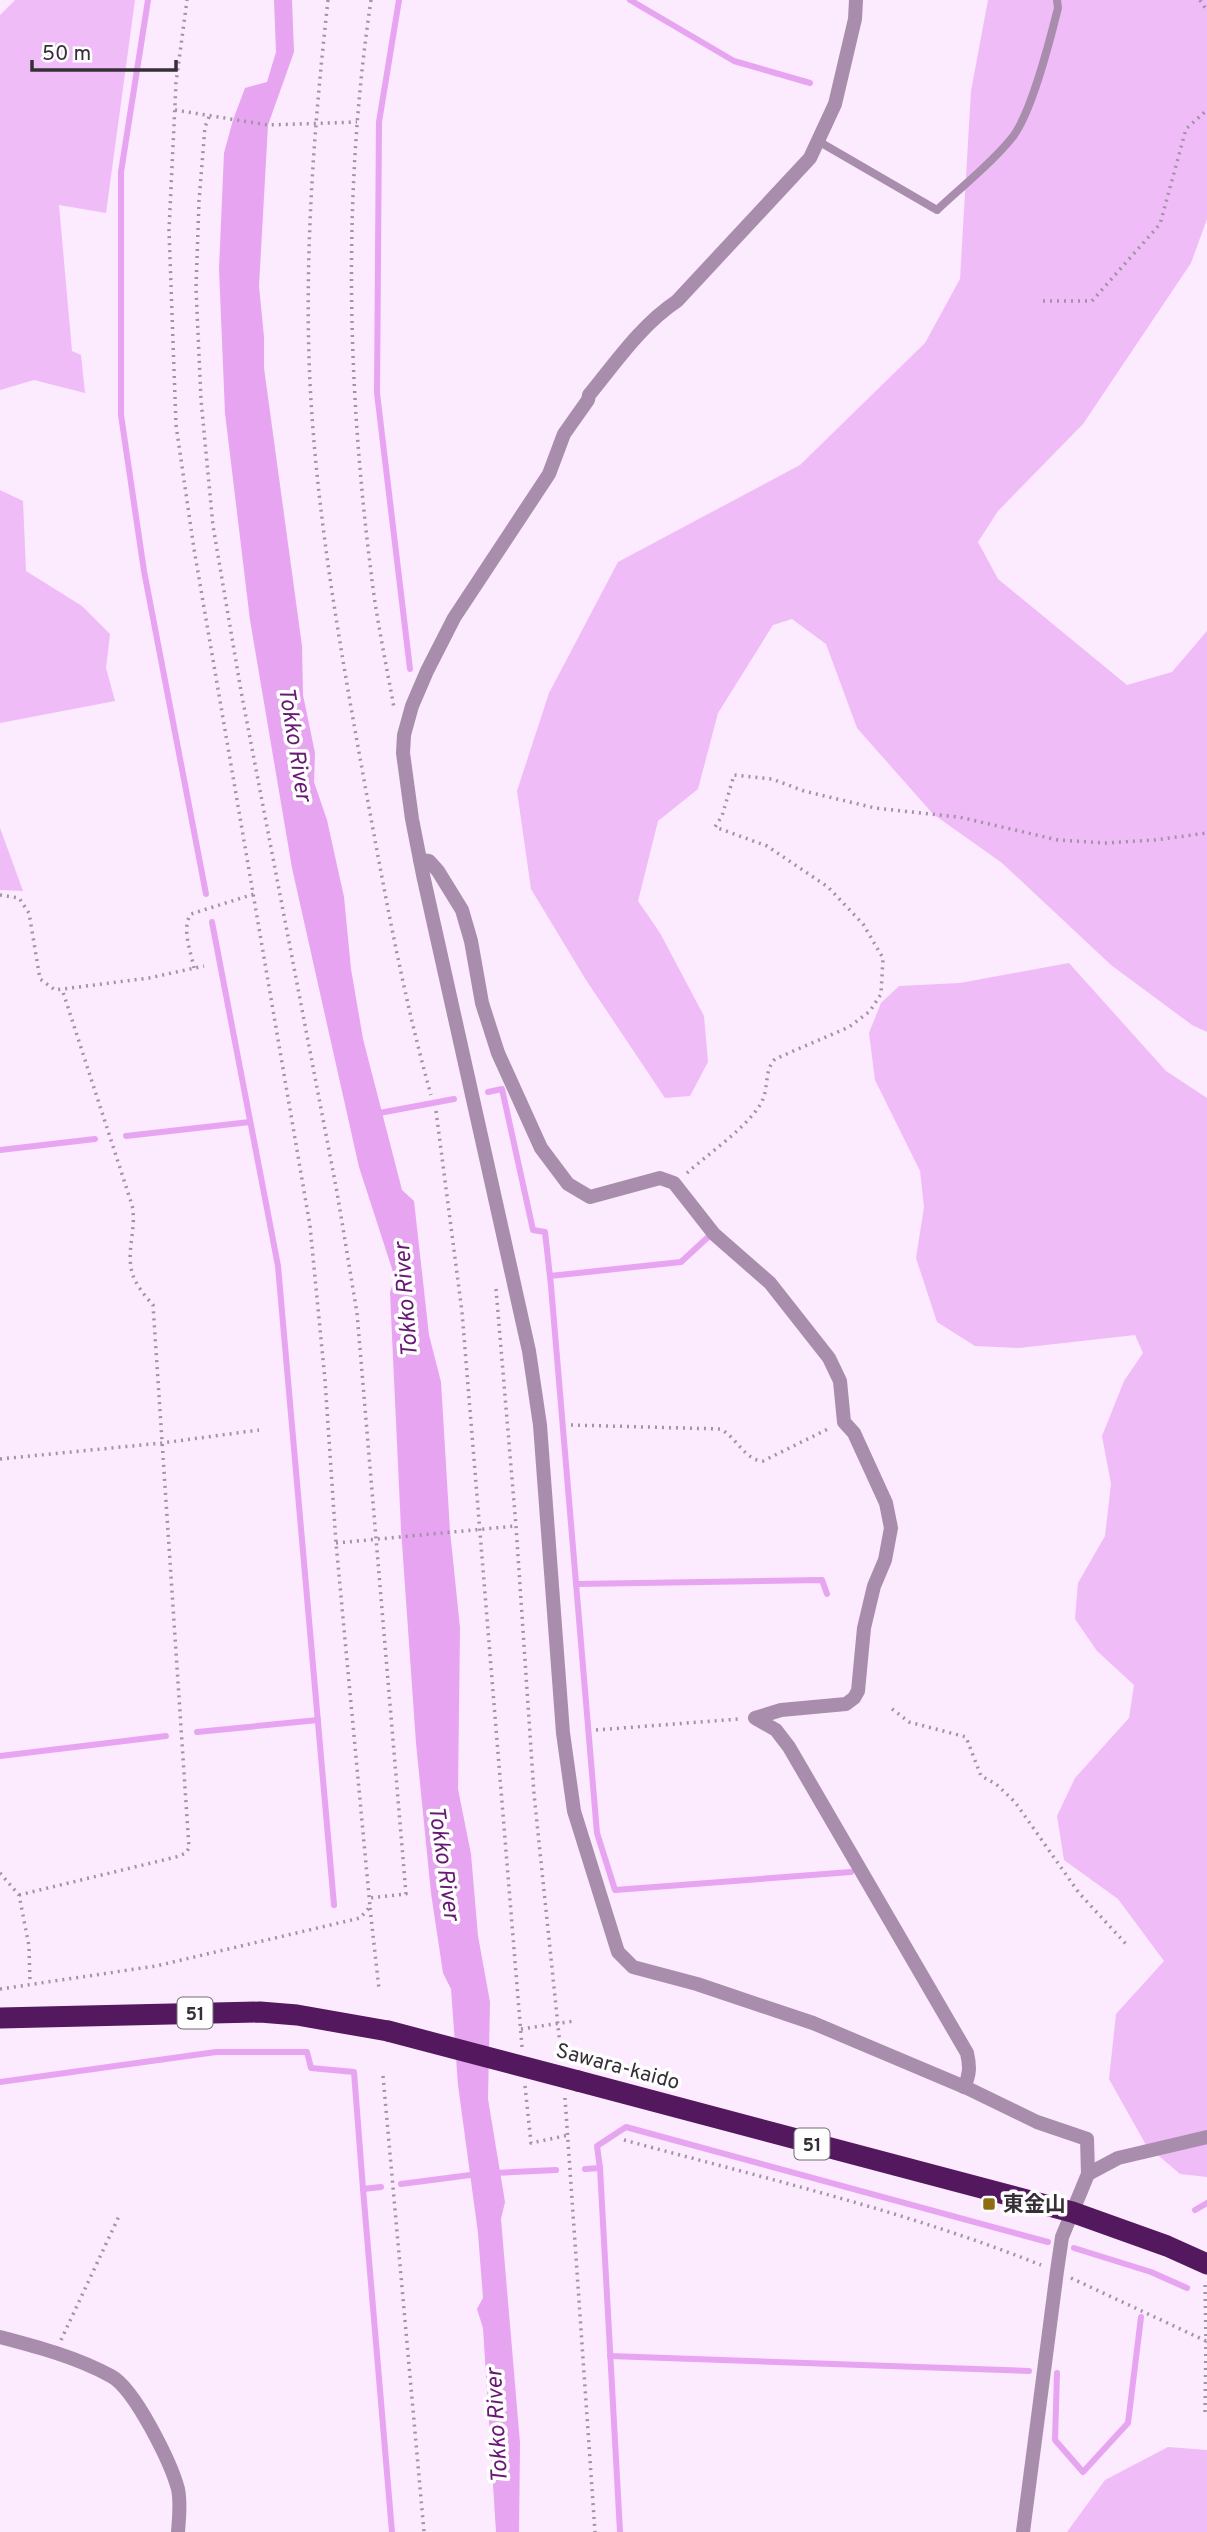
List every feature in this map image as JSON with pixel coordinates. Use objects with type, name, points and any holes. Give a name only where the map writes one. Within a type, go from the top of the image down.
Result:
[{"type":"highway","name":"Sawara-kaido","points":[[0,2018],[260,2012],[297,2015],[388,2031],[571,2089],[1072,2212],[1167,2246],[1205,2263]]},
{"type":"street","points":[[856,0],[855,19],[835,104],[810,158],[677,301],[661,311],[630,345],[590,395],[564,434],[549,474],[454,618],[427,671],[404,735],[406,778],[420,860],[529,1351],[540,1425],[564,1733],[573,1811],[618,1952],[633,1967],[697,1984],[813,2023],[964,2087],[1037,2122],[1087,2139],[1088,2175],[1062,2237],[1056,2271],[1023,2532]]},
{"type":"street","points":[[420,860],[429,861],[438,871],[462,910],[471,941],[482,1003],[498,1053],[541,1147],[568,1184],[590,1197],[660,1178],[674,1184],[714,1234],[770,1283],[829,1359],[840,1381],[845,1422],[854,1433],[886,1503],[891,1528],[885,1560],[873,1586],[863,1628],[858,1691],[846,1704],[781,1710],[755,1718]]},
{"type":"street","points":[[755,1718],[776,1730],[789,1747],[967,2053],[970,2065],[964,2087]]},
{"type":"street","points":[[1088,2175],[1118,2158],[1207,2137]]},
{"type":"street","points":[[0,2337],[55,2351],[113,2377],[129,2393],[162,2451],[177,2487],[180,2505],[178,2532]]},
{"type":"lane","points":[[818,141],[937,210],[1012,138],[1025,114],[1040,72],[1058,8],[1057,0]]},
{"type":"path","points":[[187,0],[175,110],[169,229],[176,425],[194,549],[310,1226],[325,1380],[336,1544],[379,1989]]},
{"type":"path","points":[[328,0],[315,125],[308,282],[310,381],[321,515],[357,743],[382,876],[416,1043],[431,1095]]},
{"type":"path","points":[[371,0],[357,122],[351,309],[357,429],[371,573],[397,724],[404,735]]},
{"type":"path","points":[[1200,0],[1207,11]]},
{"type":"path","points":[[175,110],[268,125],[357,122]]},
{"type":"path","points":[[1043,301],[1092,301],[1160,223],[1186,129],[1207,110]]},
{"type":"path","points":[[209,117],[205,127],[199,201],[196,288],[201,400],[213,526],[240,691],[337,1192],[354,1300],[365,1399],[406,1894],[369,1898]]},
{"type":"path","points":[[674,1184],[753,1115],[762,1101],[768,1066],[775,1059],[849,1027],[870,1011],[881,994],[883,958],[863,924],[828,887],[767,846],[715,827],[722,816],[734,775],[772,779],[804,791],[875,808],[959,817],[1058,840],[1105,843],[1207,833]]},
{"type":"path","points":[[194,968],[187,930],[187,919],[191,914],[254,894]]},
{"type":"path","points":[[0,895],[19,898],[23,902],[29,914],[40,979],[55,990],[149,978],[204,966]]},
{"type":"path","points":[[19,1895],[176,1857],[186,1853],[189,1848],[153,1305],[132,1275],[130,1265],[134,1216],[62,989]]},
{"type":"path","points":[[436,1111],[462,1312],[523,2053]]},
{"type":"path","points":[[496,1278],[534,1794],[561,2059]]},
{"type":"path","points":[[571,1426],[720,1429],[728,1433],[748,1456],[755,1461],[763,1461],[845,1422]]},
{"type":"path","points":[[0,1459],[162,1443],[259,1430]]},
{"type":"path","points":[[336,1544],[516,1526]]},
{"type":"path","points":[[892,1709],[909,1722],[966,1737],[981,1776],[996,1784],[1015,1802],[1079,1893],[1126,1944]]},
{"type":"path","points":[[596,1730],[755,1718]]},
{"type":"path","points":[[0,1873],[19,1895],[29,1946],[30,1983]]},
{"type":"path","points":[[0,1989],[156,1966],[360,1918],[370,1907]]},
{"type":"path","points":[[521,2029],[574,2021]]},
{"type":"path","points":[[383,2076],[424,2532]]},
{"type":"path","points":[[524,2077],[531,2143],[569,2135]]},
{"type":"path","points":[[571,2089],[569,2135],[594,2532]]},
{"type":"path","points":[[624,2140],[914,2219],[989,2244],[1056,2271],[1206,2341]]},
{"type":"path","points":[[55,2351],[120,2214]]},
{"type":"path","points":[[1205,2263],[1205,2412]]},
{"type":"shaded area","points":[[15,0],[135,0],[106,213],[59,205],[72,351],[81,355],[85,393],[34,380],[0,390],[0,15]]},
{"type":"shaded area","points":[[988,0],[1207,0],[1207,219],[1191,263],[1083,424],[998,511],[978,542],[998,579],[1127,685],[1172,672],[1207,631],[1207,1032],[1192,1025],[1111,965],[1002,863],[933,814],[857,728],[826,644],[792,619],[773,625],[718,713],[698,789],[658,821],[638,901],[660,933],[704,1016],[708,1062],[690,1096],[665,1098],[586,980],[531,889],[517,791],[549,693],[618,562],[800,465],[925,343],[960,279],[971,91]]},
{"type":"shaded area","points":[[0,490],[23,501],[26,571],[82,606],[110,634],[106,668],[115,701],[0,723]]},
{"type":"shaded area","points":[[0,828],[23,891],[0,890]]},
{"type":"shaded area","points":[[1069,963],[1166,1071],[1207,1098],[1207,2177],[1180,2174],[1146,2145],[1109,2079],[1116,2014],[1164,1961],[1118,1899],[1064,1860],[1057,1816],[1075,1778],[1129,1718],[1134,1685],[1097,1651],[1075,1619],[1078,1583],[1105,1536],[1111,1484],[1102,1436],[1124,1381],[1143,1353],[1135,1335],[1019,1348],[975,1346],[937,1322],[916,1258],[924,1207],[920,1171],[875,1080],[869,1033],[881,1003],[899,986],[960,983]]},
{"type":"shaded area","points":[[1168,2447],[1207,2450],[1207,2532],[1067,2532],[1105,2480]]},
{"type":"water","name":"Tokko River","points":[[274,0],[292,0],[294,52],[268,125],[259,286],[264,368],[302,646],[303,695],[315,753],[314,782],[327,820],[344,897],[351,969],[363,1039],[402,1190],[414,1201],[429,1335],[441,1382],[450,1531],[460,1628],[458,1789],[471,1854],[478,1936],[490,2002],[488,2099],[505,2202],[501,2219],[520,2443],[519,2532],[496,2532],[483,2328],[477,2309],[483,2298],[478,2233],[458,2085],[451,1989],[443,1973],[431,1893],[416,1743],[401,1529],[390,1292],[395,1278],[359,1167],[292,868],[250,620],[225,413],[219,269],[224,153],[245,88],[267,82],[276,52]]},
{"type":"waterway","points":[[148,0],[121,172],[121,415],[144,571],[206,894]]},
{"type":"waterway","points":[[399,0],[379,122],[377,393],[410,669]]},
{"type":"waterway","points":[[630,0],[734,61],[810,83]]},
{"type":"waterway","points":[[212,922],[278,1266],[334,1905]]},
{"type":"waterway","points":[[488,1092],[502,1089],[533,1230],[545,1232],[597,1833],[615,1890],[851,1872]]},
{"type":"waterway","points":[[374,1114],[454,1099]]},
{"type":"waterway","points":[[126,1136],[250,1122]]},
{"type":"waterway","points":[[0,1150],[95,1139]]},
{"type":"waterway","points":[[550,1276],[681,1262],[707,1238]]},
{"type":"waterway","points":[[576,1584],[822,1580],[827,1594]]},
{"type":"waterway","points":[[197,1732],[318,1720]]},
{"type":"waterway","points":[[0,1756],[166,1736]]},
{"type":"waterway","points":[[0,2082],[216,2052],[307,2052],[311,2068],[354,2072],[363,2189],[381,2187]]},
{"type":"waterway","points":[[585,2169],[600,2168],[597,2146],[626,2127],[1048,2242]]},
{"type":"waterway","points":[[600,2168],[620,2532]]},
{"type":"waterway","points":[[495,2173],[556,2170]]},
{"type":"waterway","points":[[401,2184],[478,2174]]},
{"type":"waterway","points":[[363,2189],[392,2532]]},
{"type":"waterway","points":[[1195,2210],[1207,2203]]},
{"type":"waterway","points":[[1074,2248],[1151,2272],[1187,2288]]},
{"type":"waterway","points":[[1057,2373],[1055,2440],[1083,2472],[1128,2423],[1141,2317]]},
{"type":"waterway","points":[[610,2356],[1029,2371]]},
{"type":"place","name":"東金山","points":[[989,2204]]}]
